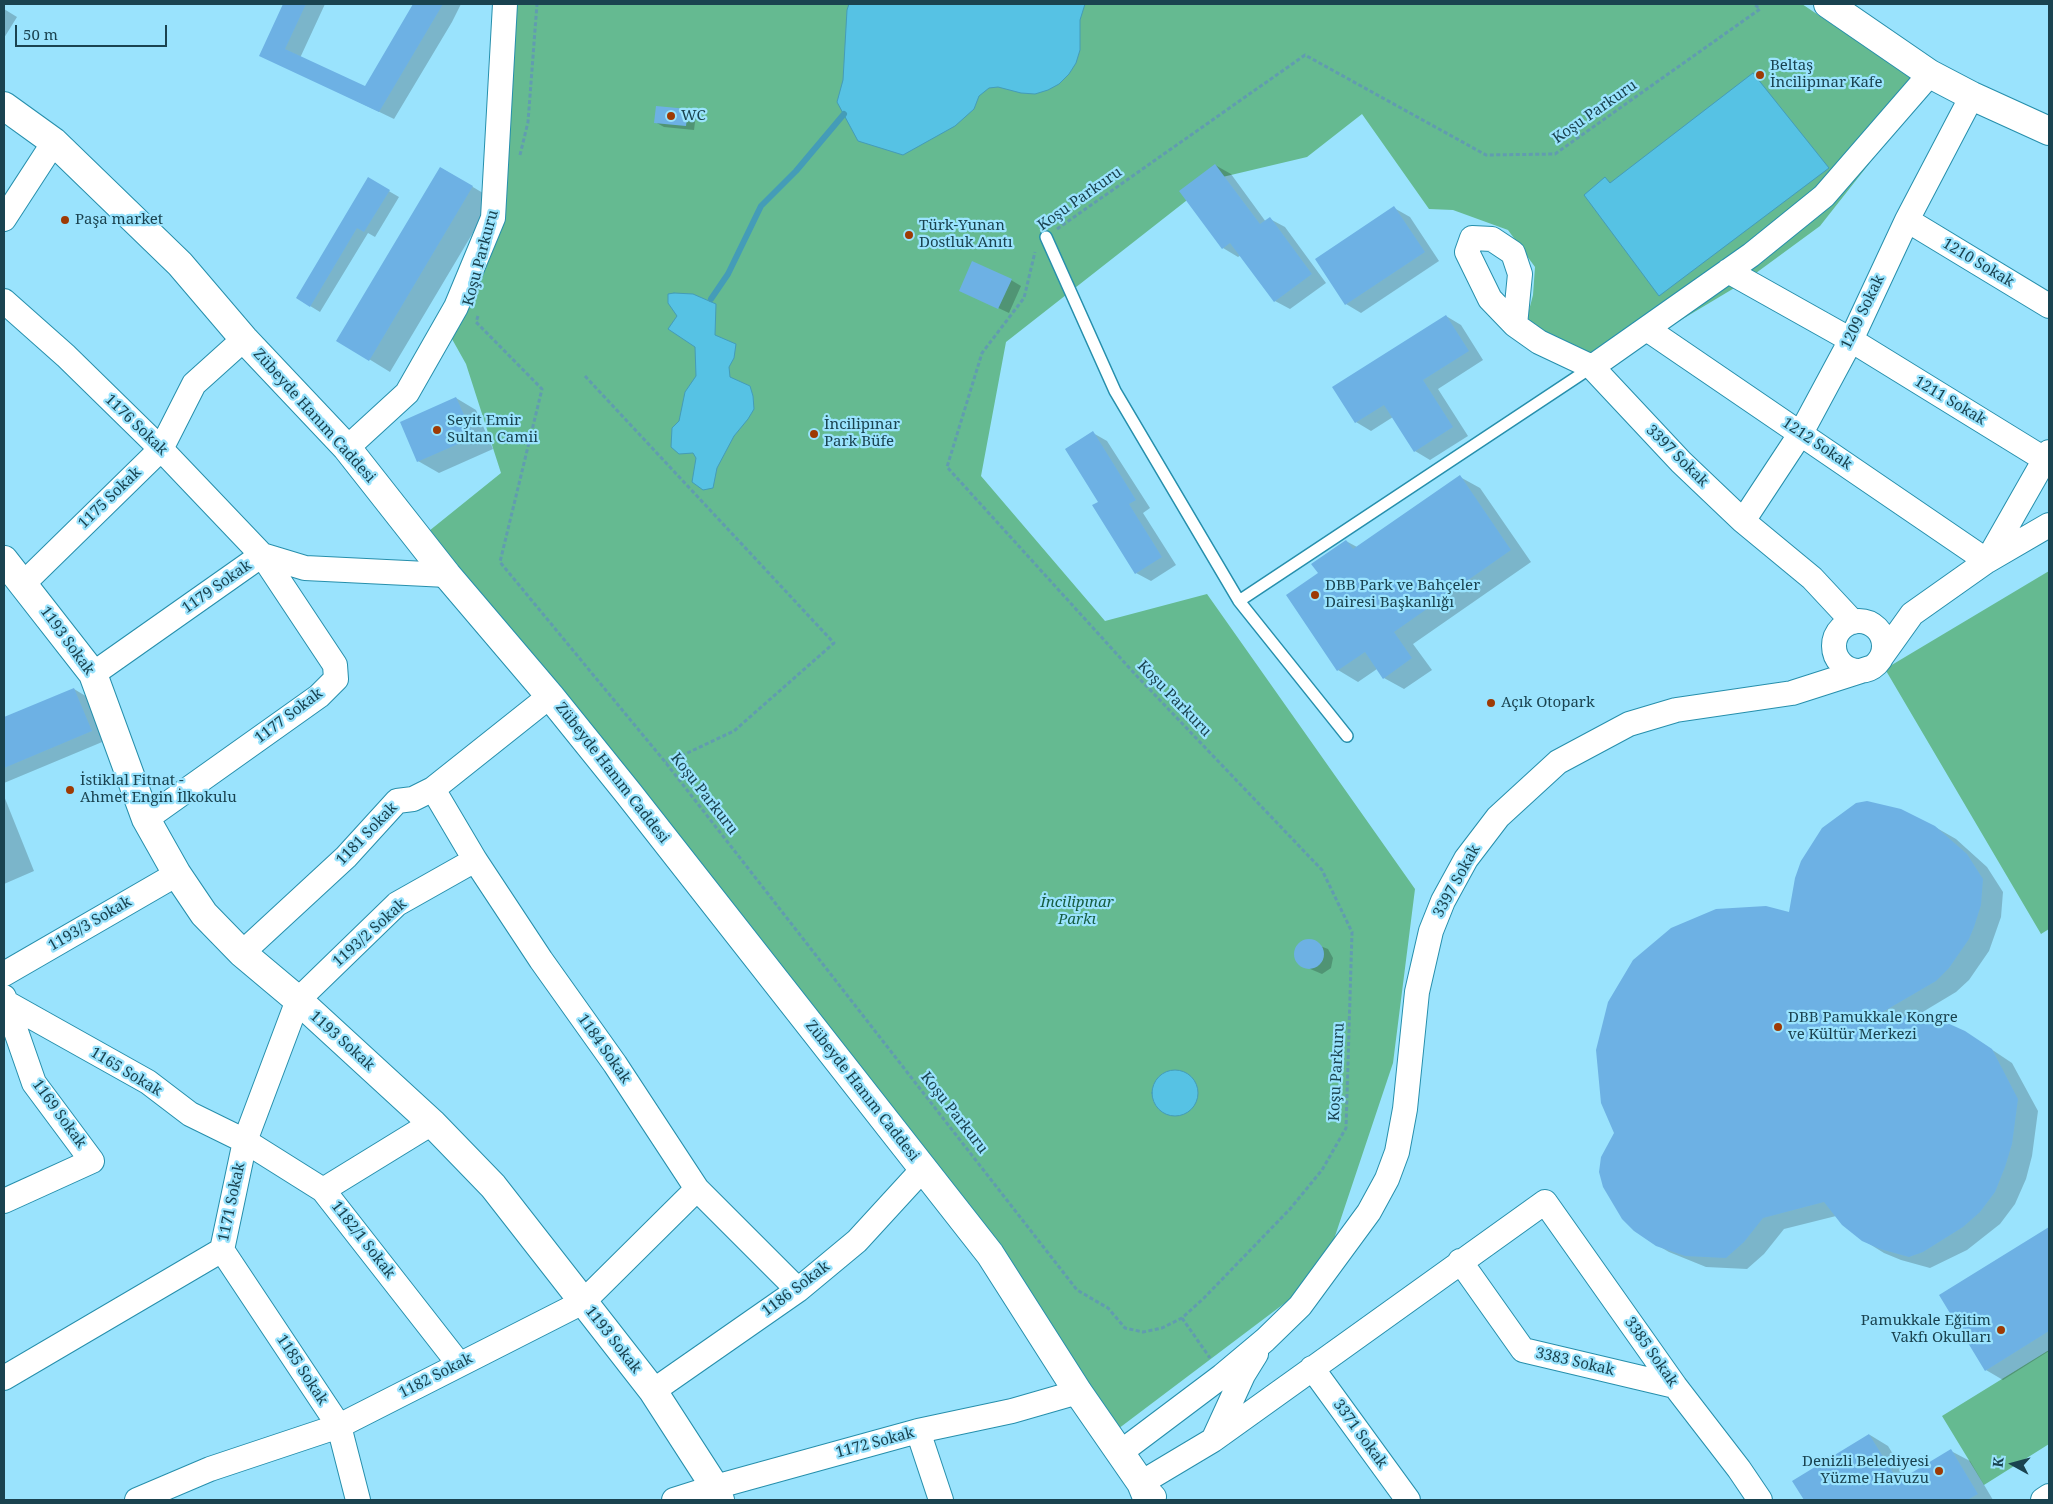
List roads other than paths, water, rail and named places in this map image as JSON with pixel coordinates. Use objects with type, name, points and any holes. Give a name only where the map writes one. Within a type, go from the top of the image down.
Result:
[{"type":"main road","points":[[1840,8],[1930,74],[1972,96],[2049,131]]},
{"type":"main road","name":"Zübeyde Hanım Caddesi","points":[[4,106],[54,142],[180,264],[244,339],[347,448],[447,575],[550,696],[990,1254],[1078,1392],[1149,1495]]},
{"type":"main road","name":"1193 Sokak","points":[[4,560],[24,583],[93,674],[146,819],[177,874],[204,914],[242,953],[298,1000],[432,1123],[492,1186],[653,1391],[717,1494]]},
{"type":"street","points":[[347,448],[407,393],[456,307],[493,218],[505,4]]},
{"type":"street","points":[[1592,367],[1728,271],[1824,196],[1930,74]]},
{"type":"street","name":"1209 Sokak","points":[[1743,521],[1801,433],[1851,340],[1907,220],[1972,96]]},
{"type":"street","points":[[4,219],[54,142]]},
{"type":"street","name":"1210 Sokak","points":[[1907,220],[2049,306]]},
{"type":"street","name":"1211 Sokak","points":[[1728,271],[1851,340],[2048,458]]},
{"type":"street","name":"1176 Sokak","points":[[4,300],[66,356],[161,449],[262,555]]},
{"type":"street","name":"3397 Sokak","points":[[1515,325],[1539,342],[1592,367],[1681,462],[1743,521],[1812,578],[1860,622]]},
{"type":"street","name":"1212 Sokak","points":[[1647,329],[1987,561]]},
{"type":"street","name":"1175 Sokak","points":[[24,583],[161,449],[194,384],[244,339]]},
{"type":"street","points":[[1987,561],[2048,458]]},
{"type":"street","points":[[1832,598],[1835,651],[1847,667],[1854,670],[1876,662],[1912,614],[1987,561],[2049,525]]},
{"type":"street","name":"1179 Sokak","points":[[93,674],[262,555],[305,568],[447,575]]},
{"type":"street","name":"1177 Sokak","points":[[146,819],[319,696],[336,678],[335,665],[262,555]]},
{"type":"street","points":[[1792,693],[1835,651],[1840,631],[1860,622],[1912,614]]},
{"type":"street","points":[[1860,622],[1875,627],[1883,640],[1876,662]]},
{"type":"street","name":"3397 Sokak","points":[[1265,1340],[1300,1306],[1355,1234],[1387,1179],[1397,1152],[1405,1109],[1417,992],[1430,931],[1443,901],[1478,841],[1498,817],[1558,762],[1629,724],[1676,710],[1792,693],[1876,662]]},
{"type":"street","name":"1181 Sokak","points":[[242,953],[346,857],[397,800],[413,799],[433,789],[550,696]]},
{"type":"street","name":"1184 Sokak","points":[[433,789],[475,860],[697,1189],[798,1290]]},
{"type":"street","name":"1193/2 Sokak","points":[[298,1000],[397,904],[475,860]]},
{"type":"street","name":"1193/3 Sokak","points":[[4,974],[177,874]]},
{"type":"street","name":"1165 Sokak","points":[[5,1000],[148,1082],[190,1114],[245,1142]]},
{"type":"street","name":"1169 Sokak","points":[[4,1201],[92,1161],[34,1083],[5,1000]]},
{"type":"street","name":"1171 Sokak","points":[[4,1378],[222,1250],[245,1142],[298,1000]]},
{"type":"street","points":[[323,1190],[432,1123]]},
{"type":"street","name":"1182/1 Sokak","points":[[245,1142],[323,1190],[459,1364]]},
{"type":"street","name":"1186 Sokak","points":[[653,1391],[798,1290],[857,1241],[924,1169]]},
{"type":"street","name":"1182 Sokak","points":[[137,1500],[210,1469],[339,1426],[583,1302],[697,1189]]},
{"type":"street","name":"3385 Sokak","points":[[1460,1261],[1544,1202],[1675,1386],[1739,1469],[1760,1500]]},
{"type":"street","name":"1185 Sokak","points":[[222,1250],[339,1426],[358,1500]]},
{"type":"street","points":[[1149,1495],[1213,1440],[1460,1261]]},
{"type":"street","name":"3383 Sokak","points":[[1460,1261],[1523,1350],[1675,1386]]},
{"type":"street","points":[[1213,1440],[1243,1375],[1265,1340]]},
{"type":"street","points":[[1121,1452],[1222,1376],[1265,1340]]},
{"type":"street","name":"3371 Sokak","points":[[1312,1368],[1408,1500]]},
{"type":"street","name":"1172 Sokak","points":[[674,1500],[717,1494],[918,1432],[1012,1411],[1078,1392]]},
{"type":"street","points":[[918,1432],[941,1500]]},
{"type":"street","points":[[2043,1500],[2049,1496]]},
{"type":"lane","points":[[1046,236],[1115,391],[1239,601],[1347,736]]},
{"type":"lane","points":[[1239,601],[1592,367]]},
{"type":"water","points":[[849,4],[1085,4],[1080,20],[1080,50],[1076,63],[1059,84],[1035,94],[1021,93],[998,87],[989,88],[979,96],[974,109],[955,126],[903,155],[858,141],[837,102],[843,80],[847,10]]},
{"type":"water","points":[[1753,73],[1829,168],[1659,296],[1584,195],[1605,177],[1610,183]]},
{"type":"water","points":[[668,294],[693,294],[716,304],[715,335],[736,344],[734,358],[729,367],[730,377],[750,386],[753,396],[754,409],[734,436],[717,468],[713,488],[703,490],[692,482],[696,458],[693,453],[679,454],[671,447],[672,428],[679,421],[685,392],[696,376],[695,347],[668,329],[677,316],[668,303]]},
{"type":"water","points":[[1180,1070],[1192,1076],[1197,1084],[1197,1102],[1192,1110],[1184,1115],[1170,1116],[1158,1110],[1153,1102],[1152,1088],[1158,1076],[1166,1071]]},
{"type":"waterway","points":[[711,299],[728,274],[761,206],[796,171],[844,114]]},
{"type":"place","name":"Beltaş İncilipınar Kafe","points":[[1760,75]]},
{"type":"place","name":"WC","points":[[671,116]]},
{"type":"place","name":"Paşa market","points":[[65,220]]},
{"type":"place","name":"Türk-Yunan Dostluk Anıtı","points":[[909,235]]},
{"type":"place","name":"Seyit Emir Sultan Camii","points":[[437,430]]},
{"type":"place","name":"İncilipınar Park Büfe","points":[[814,434]]},
{"type":"place","name":"DBB Park ve Bahçeler Dairesi Başkanlığı","points":[[1315,595]]},
{"type":"place","name":"Açık Otopark","points":[[1491,703]]},
{"type":"place","name":"İstiklal Fitnat - Ahmet Engin İlkokulu","points":[[70,790]]},
{"type":"place","name":"DBB Pamukkale Kongre ve Kültür Merkezi","points":[[1778,1027]]},
{"type":"place","name":"Pamukkale Eğitim Vakfı Okulları","points":[[2001,1330]]},
{"type":"place","name":"Denizli Belediyesi Yüzme Havuzu","points":[[1939,1471]]},
{"type":"park label","name":"İncilipınar Parkı","points":[[1077,912]]}]
